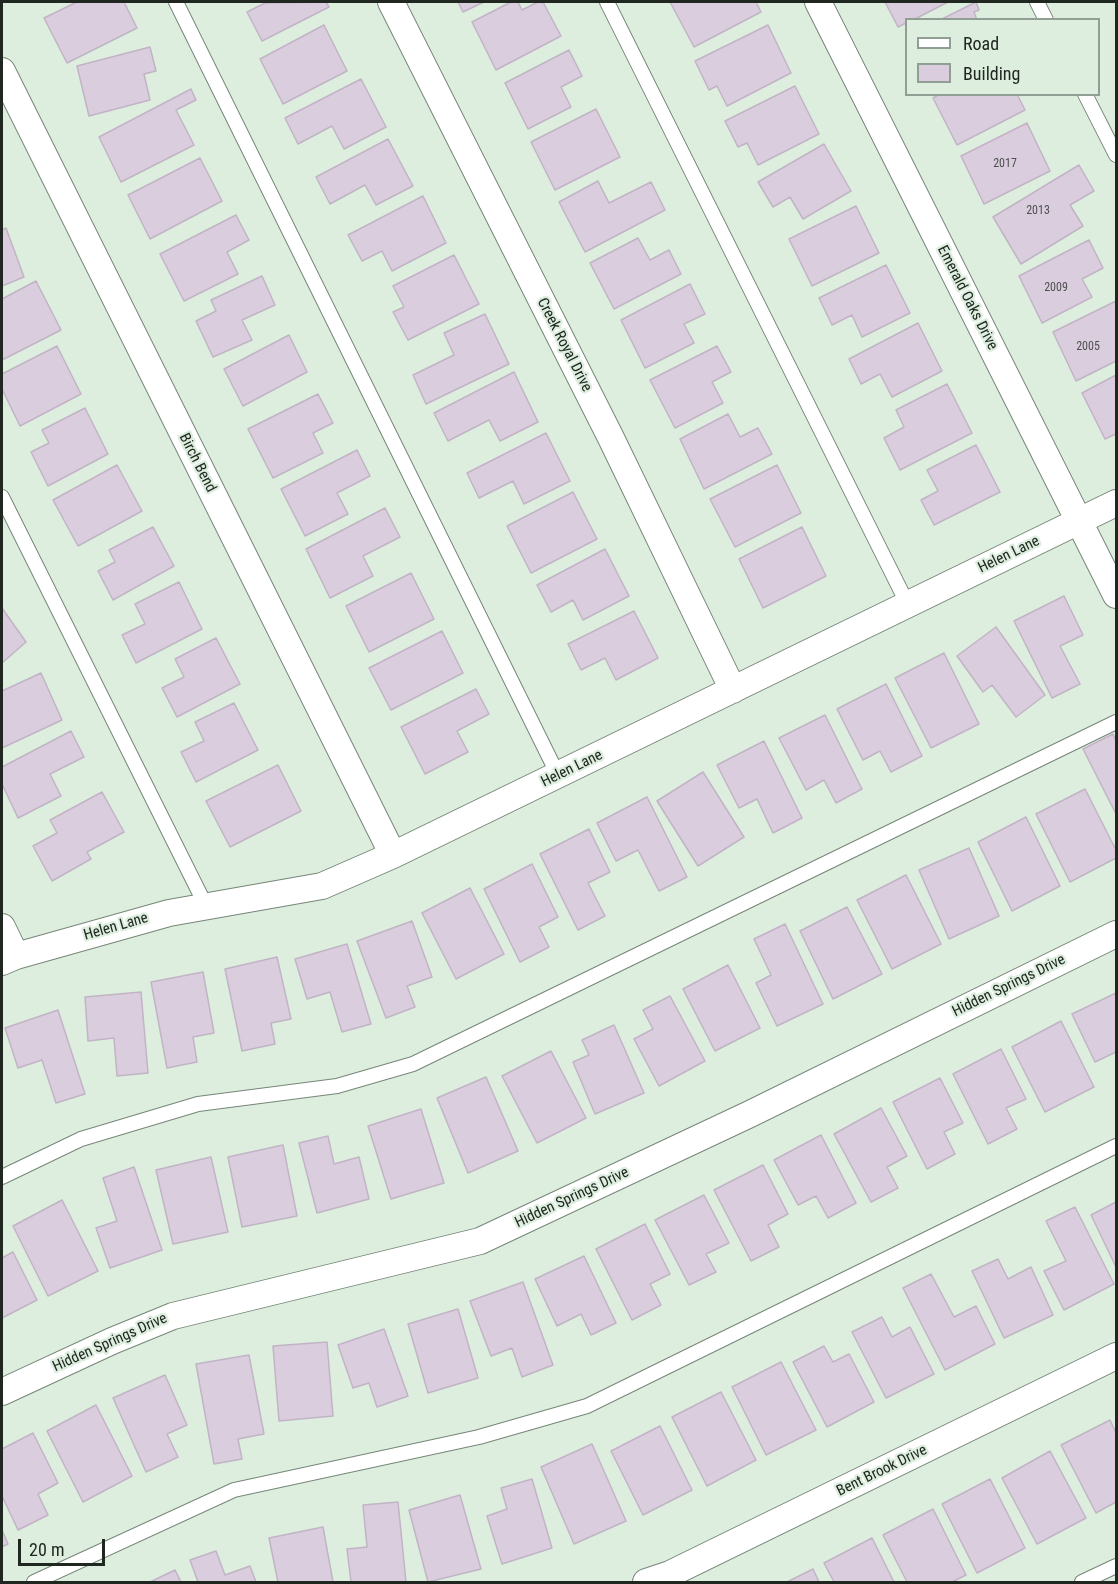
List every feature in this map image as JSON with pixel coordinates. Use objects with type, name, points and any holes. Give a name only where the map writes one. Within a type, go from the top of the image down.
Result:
[{"type":"street","name":"Creek Royal Drive","points":[[391,2],[611,438],[733,690]]},
{"type":"street","name":"Emerald Oaks Drive","points":[[818,2],[1116,595]]},
{"type":"street","name":"Birch Bend","points":[[2,71],[393,855]]},
{"type":"street","name":"Helen Lane","points":[[9,959],[169,913],[322,886],[393,855],[1116,502]]},
{"type":"street","points":[[2,927],[9,959]]},
{"type":"street","name":"Hidden Springs Drive","points":[[2,1392],[112,1341],[173,1316],[480,1241],[750,1114],[1116,934]]},
{"type":"street","name":"Bent Brook Drive","points":[[646,1582],[681,1569],[1116,1356]]},
{"type":"lane","points":[[176,2],[558,775]]},
{"type":"lane","points":[[607,2],[908,605]]},
{"type":"lane","points":[[1037,2],[1045,18]]},
{"type":"lane","points":[[1086,96],[1116,155]]},
{"type":"lane","points":[[2,498],[206,906]]},
{"type":"lane","points":[[2,1177],[81,1139],[198,1104],[337,1086],[413,1065],[1116,722]]},
{"type":"lane","points":[[34,1582],[234,1490],[479,1437],[587,1406],[1116,1146]]},
{"type":"lane","points":[[1082,1582],[1116,1566]]},
{"type":"building","points":[[77,2],[124,2],[137,28],[67,63],[44,18]]},
{"type":"building","points":[[326,2],[329,7],[262,41],[247,12],[265,3]]},
{"type":"building","points":[[458,2],[484,2],[463,12]]},
{"type":"building","points":[[511,2],[518,2],[522,10],[543,2],[561,36],[496,70],[472,22]]},
{"type":"building","points":[[670,2],[756,2],[761,12],[694,47]]},
{"type":"building","points":[[885,2],[948,2],[917,18],[905,18],[905,24],[898,27]]},
{"type":"building","points":[[976,2],[979,10],[974,12],[976,18],[944,18]]},
{"type":"building","points":[[324,25],[347,71],[283,104],[260,59]]},
{"type":"building","points":[[768,25],[791,73],[727,106],[717,86],[709,90],[695,61]]},
{"type":"building","points":[[150,47],[156,71],[144,74],[150,100],[89,116],[77,66]]},
{"type":"building","points":[[569,50],[582,76],[561,87],[571,107],[528,129],[505,83]]},
{"type":"building","points":[[361,79],[386,127],[344,149],[332,126],[298,144],[285,118]]},
{"type":"building","points":[[795,86],[819,134],[758,165],[747,143],[738,147],[725,121]]},
{"type":"building","points":[[191,89],[196,100],[176,110],[194,145],[121,182],[99,137]]},
{"type":"building","points":[[936,96],[1018,96],[1025,110],[957,145],[933,98]]},
{"type":"building","points":[[596,109],[620,157],[555,190],[531,142]]},
{"type":"building","points":[[1027,123],[1050,171],[984,204],[961,156]]},
{"type":"building","points":[[388,139],[413,186],[376,205],[365,185],[330,204],[316,177]]},
{"type":"building","points":[[824,144],[851,191],[803,219],[790,197],[773,207],[758,182]]},
{"type":"building","points":[[200,158],[222,201],[150,239],[128,195]]},
{"type":"building","points":[[1079,165],[1094,191],[1070,205],[1083,226],[1021,264],[993,217]]},
{"type":"building","points":[[598,181],[609,203],[651,182],[665,210],[585,252],[559,202]]},
{"type":"building","points":[[423,196],[446,243],[392,271],[382,251],[362,261],[348,235]]},
{"type":"building","points":[[856,206],[879,253],[812,286],[789,239]]},
{"type":"building","points":[[236,215],[249,240],[227,252],[238,274],[184,301],[160,254]]},
{"type":"building","points":[[6,228],[24,277],[2,286],[2,230]]},
{"type":"building","points":[[638,238],[650,260],[669,250],[681,274],[614,309],[590,263]]},
{"type":"building","points":[[1089,240],[1103,268],[1082,279],[1092,297],[1042,323],[1019,276]]},
{"type":"building","points":[[454,255],[479,304],[408,340],[393,312],[404,307],[393,286]]},
{"type":"building","points":[[886,265],[910,313],[862,337],[852,315],[832,325],[819,298]]},
{"type":"building","points":[[262,276],[275,305],[242,320],[252,340],[213,357],[196,321],[216,311],[211,300]]},
{"type":"building","points":[[36,281],[61,330],[2,360],[2,299]]},
{"type":"building","points":[[690,284],[705,314],[684,324],[694,343],[645,368],[621,320]]},
{"type":"building","points":[[1116,301],[1116,361],[1076,381],[1053,332]]},
{"type":"building","points":[[485,314],[509,364],[426,404],[413,375],[454,355],[444,333]]},
{"type":"building","points":[[918,323],[942,371],[892,397],[880,374],[861,384],[849,359]]},
{"type":"building","points":[[289,335],[307,372],[243,406],[224,369]]},
{"type":"building","points":[[57,346],[81,394],[20,426],[2,389],[2,374]]},
{"type":"building","points":[[717,346],[731,372],[712,382],[723,403],[675,428],[650,380]]},
{"type":"building","points":[[514,372],[538,422],[500,441],[489,420],[448,441],[434,413]]},
{"type":"building","points":[[1116,375],[1116,434],[1105,439],[1082,393]]},
{"type":"building","points":[[947,384],[972,433],[900,470],[884,438],[904,427],[896,410]]},
{"type":"building","points":[[318,394],[333,423],[313,433],[323,453],[273,478],[248,429]]},
{"type":"building","points":[[85,408],[108,454],[48,486],[31,452],[49,443],[42,430]]},
{"type":"building","points":[[728,414],[740,437],[758,428],[772,454],[704,489],[680,439]]},
{"type":"building","points":[[546,433],[570,481],[524,504],[513,481],[479,498],[467,473]]},
{"type":"building","points":[[976,445],[1000,492],[934,525],[921,500],[938,491],[927,470]]},
{"type":"building","points":[[357,450],[370,476],[337,493],[348,514],[305,536],[281,489]]},
{"type":"building","points":[[117,465],[142,511],[78,546],[53,500]]},
{"type":"building","points":[[777,465],[801,513],[735,547],[710,499]]},
{"type":"building","points":[[573,492],[597,539],[531,573],[507,526]]},
{"type":"building","points":[[385,508],[400,537],[363,556],[373,576],[330,598],[306,549]]},
{"type":"building","points":[[153,527],[174,566],[113,600],[98,571],[115,562],[109,550]]},
{"type":"building","points":[[802,527],[826,576],[763,608],[739,559]]},
{"type":"building","points":[[605,549],[629,596],[583,620],[573,600],[551,612],[537,585]]},
{"type":"building","points":[[411,573],[434,619],[369,652],[346,606]]},
{"type":"building","points":[[179,582],[202,629],[136,663],[122,635],[145,624],[135,604]]},
{"type":"building","points":[[1064,596],[1083,635],[1060,646],[1080,684],[1052,698],[1014,621]]},
{"type":"building","points":[[2,608],[26,642],[2,663]]},
{"type":"building","points":[[634,611],[658,658],[616,680],[605,658],[581,670],[568,644]]},
{"type":"building","points":[[996,627],[1045,695],[1016,717],[992,685],[983,692],[957,656]]},
{"type":"building","points":[[442,631],[463,673],[391,710],[369,668]]},
{"type":"building","points":[[216,638],[240,684],[177,717],[162,688],[184,677],[175,659]]},
{"type":"building","points":[[944,653],[979,724],[931,748],[895,678]]},
{"type":"building","points":[[41,673],[62,720],[2,748],[2,691]]},
{"type":"building","points":[[886,684],[922,756],[891,772],[880,751],[863,760],[837,709]]},
{"type":"building","points":[[476,689],[489,714],[457,731],[468,752],[425,774],[401,727]]},
{"type":"building","points":[[234,703],[258,750],[196,782],[181,752],[204,741],[195,722]]},
{"type":"building","points":[[825,715],[862,789],[836,803],[824,780],[806,790],[779,738]]},
{"type":"building","points":[[71,731],[84,757],[50,774],[61,796],[18,818],[2,784],[2,767]]},
{"type":"building","points":[[1113,734],[1116,741],[1116,814],[1083,749]]},
{"type":"building","points":[[764,741],[802,818],[773,833],[757,799],[739,808],[717,765]]},
{"type":"building","points":[[278,765],[301,811],[230,847],[206,801]]},
{"type":"building","points":[[703,772],[744,837],[698,866],[657,801]]},
{"type":"building","points":[[1085,789],[1116,850],[1116,858],[1070,882],[1036,814]]},
{"type":"building","points":[[102,792],[124,832],[87,852],[91,859],[52,881],[33,846],[57,833],[50,820]]},
{"type":"building","points":[[647,797],[687,877],[659,891],[638,850],[616,861],[597,823]]},
{"type":"building","points":[[1026,817],[1060,886],[1012,911],[978,842]]},
{"type":"building","points":[[589,829],[610,872],[588,883],[605,916],[578,930],[540,854]]},
{"type":"building","points":[[969,848],[999,916],[949,939],[919,870]]},
{"type":"building","points":[[532,864],[558,917],[539,927],[549,947],[520,962],[484,889]]},
{"type":"building","points":[[906,875],[941,944],[892,969],[857,900]]},
{"type":"building","points":[[470,888],[504,954],[456,979],[422,913]]},
{"type":"building","points":[[847,907],[882,974],[833,999],[800,931]]},
{"type":"building","points":[[412,921],[432,977],[407,986],[415,1007],[386,1018],[357,941]]},
{"type":"building","points":[[785,924],[823,1004],[777,1026],[756,983],[771,975],[754,939]]},
{"type":"building","points":[[347,944],[371,1024],[342,1032],[330,992],[307,999],[295,959]]},
{"type":"building","points":[[277,957],[291,1019],[271,1023],[275,1044],[242,1051],[225,969]]},
{"type":"building","points":[[728,965],[760,1028],[715,1051],[683,989]]},
{"type":"building","points":[[203,972],[214,1033],[193,1037],[197,1062],[167,1068],[151,982]]},
{"type":"building","points":[[141,992],[148,1073],[117,1076],[114,1038],[88,1041],[85,997]]},
{"type":"building","points":[[1116,993],[1116,1052],[1095,1062],[1072,1014]]},
{"type":"building","points":[[670,996],[705,1061],[659,1086],[634,1039],[653,1029],[643,1010]]},
{"type":"building","points":[[58,1010],[85,1094],[56,1103],[42,1060],[18,1068],[5,1028]]},
{"type":"building","points":[[1061,1021],[1094,1087],[1045,1112],[1012,1047]]},
{"type":"building","points":[[614,1025],[644,1093],[595,1114],[573,1062],[589,1055],[582,1040]]},
{"type":"building","points":[[1001,1049],[1026,1099],[1006,1108],[1017,1129],[988,1144],[953,1074]]},
{"type":"building","points":[[551,1051],[586,1118],[537,1143],[502,1076]]},
{"type":"building","points":[[486,1077],[518,1151],[468,1173],[437,1098]]},
{"type":"building","points":[[940,1078],[963,1123],[944,1132],[955,1154],[927,1169],[893,1102]]},
{"type":"building","points":[[881,1108],[907,1156],[887,1167],[898,1188],[871,1202],[834,1134]]},
{"type":"building","points":[[421,1109],[444,1183],[391,1199],[368,1126]]},
{"type":"building","points":[[821,1135],[856,1203],[828,1218],[816,1196],[798,1205],[774,1160]]},
{"type":"building","points":[[328,1136],[334,1164],[359,1157],[369,1199],[317,1213],[299,1143]]},
{"type":"building","points":[[283,1145],[297,1216],[242,1227],[228,1157]]},
{"type":"building","points":[[211,1157],[228,1232],[173,1244],[156,1170]]},
{"type":"building","points":[[763,1165],[788,1214],[768,1225],[779,1247],[751,1261],[714,1190]]},
{"type":"building","points":[[134,1167],[162,1250],[110,1268],[96,1228],[117,1221],[103,1178]]},
{"type":"building","points":[[704,1195],[729,1243],[706,1254],[716,1272],[689,1285],[655,1220]]},
{"type":"building","points":[[62,1200],[98,1271],[48,1296],[13,1226]]},
{"type":"building","points":[[1116,1202],[1116,1267],[1091,1215]]},
{"type":"building","points":[[1075,1207],[1114,1284],[1064,1310],[1044,1271],[1066,1261],[1046,1221]]},
{"type":"building","points":[[645,1224],[670,1274],[650,1284],[661,1305],[632,1320],[596,1249]]},
{"type":"building","points":[[13,1252],[37,1300],[2,1318],[2,1258]]},
{"type":"building","points":[[584,1256],[616,1323],[591,1335],[581,1314],[557,1326],[535,1279]]},
{"type":"building","points":[[998,1259],[1008,1279],[1031,1267],[1053,1315],[1004,1338],[972,1271]]},
{"type":"building","points":[[931,1274],[954,1317],[976,1306],[995,1344],[945,1370],[903,1288]]},
{"type":"building","points":[[523,1282],[553,1365],[522,1377],[512,1348],[491,1356],[470,1301]]},
{"type":"building","points":[[458,1309],[478,1378],[428,1393],[408,1324]]},
{"type":"building","points":[[882,1317],[892,1337],[910,1327],[934,1374],[886,1398],[852,1332]]},
{"type":"building","points":[[384,1329],[408,1396],[377,1407],[369,1383],[353,1388],[338,1345]]},
{"type":"building","points":[[327,1342],[333,1416],[279,1421],[273,1346]]},
{"type":"building","points":[[824,1346],[833,1362],[849,1354],[874,1402],[827,1427],[793,1362]]},
{"type":"building","points":[[249,1355],[264,1434],[238,1439],[242,1459],[214,1464],[196,1364]]},
{"type":"building","points":[[781,1362],[816,1430],[766,1455],[732,1387]]},
{"type":"building","points":[[165,1375],[187,1425],[167,1434],[178,1457],[146,1472],[113,1398]]},
{"type":"building","points":[[721,1392],[756,1460],[707,1486],[672,1417]]},
{"type":"building","points":[[96,1405],[132,1476],[83,1502],[47,1431]]},
{"type":"building","points":[[1110,1420],[1116,1433],[1116,1502],[1096,1513],[1061,1445]]},
{"type":"building","points":[[660,1426],[692,1490],[643,1515],[611,1451]]},
{"type":"building","points":[[33,1433],[58,1483],[38,1494],[48,1515],[18,1530],[2,1496],[2,1449]]},
{"type":"building","points":[[592,1444],[626,1521],[574,1544],[541,1467]]},
{"type":"building","points":[[1050,1451],[1086,1518],[1037,1544],[1002,1478]]},
{"type":"building","points":[[532,1479],[552,1548],[502,1564],[487,1516],[507,1509],[501,1488]]},
{"type":"building","points":[[990,1479],[1025,1548],[977,1573],[942,1504]]},
{"type":"building","points":[[460,1495],[481,1569],[428,1582],[409,1510]]},
{"type":"building","points":[[398,1502],[406,1582],[351,1582],[347,1549],[367,1547],[363,1505]]},
{"type":"building","points":[[933,1509],[966,1575],[952,1582],[907,1582],[883,1535]]},
{"type":"building","points":[[323,1527],[333,1582],[278,1582],[269,1538]]},
{"type":"building","points":[[2,1530],[8,1544],[2,1547]]},
{"type":"building","points":[[872,1538],[894,1582],[834,1582],[824,1563]]},
{"type":"building","points":[[216,1551],[225,1575],[250,1566],[256,1582],[198,1582],[190,1560]]},
{"type":"building","points":[[813,1569],[819,1582],[787,1582]]},
{"type":"building","points":[[175,1570],[181,1582],[150,1582]]}]
